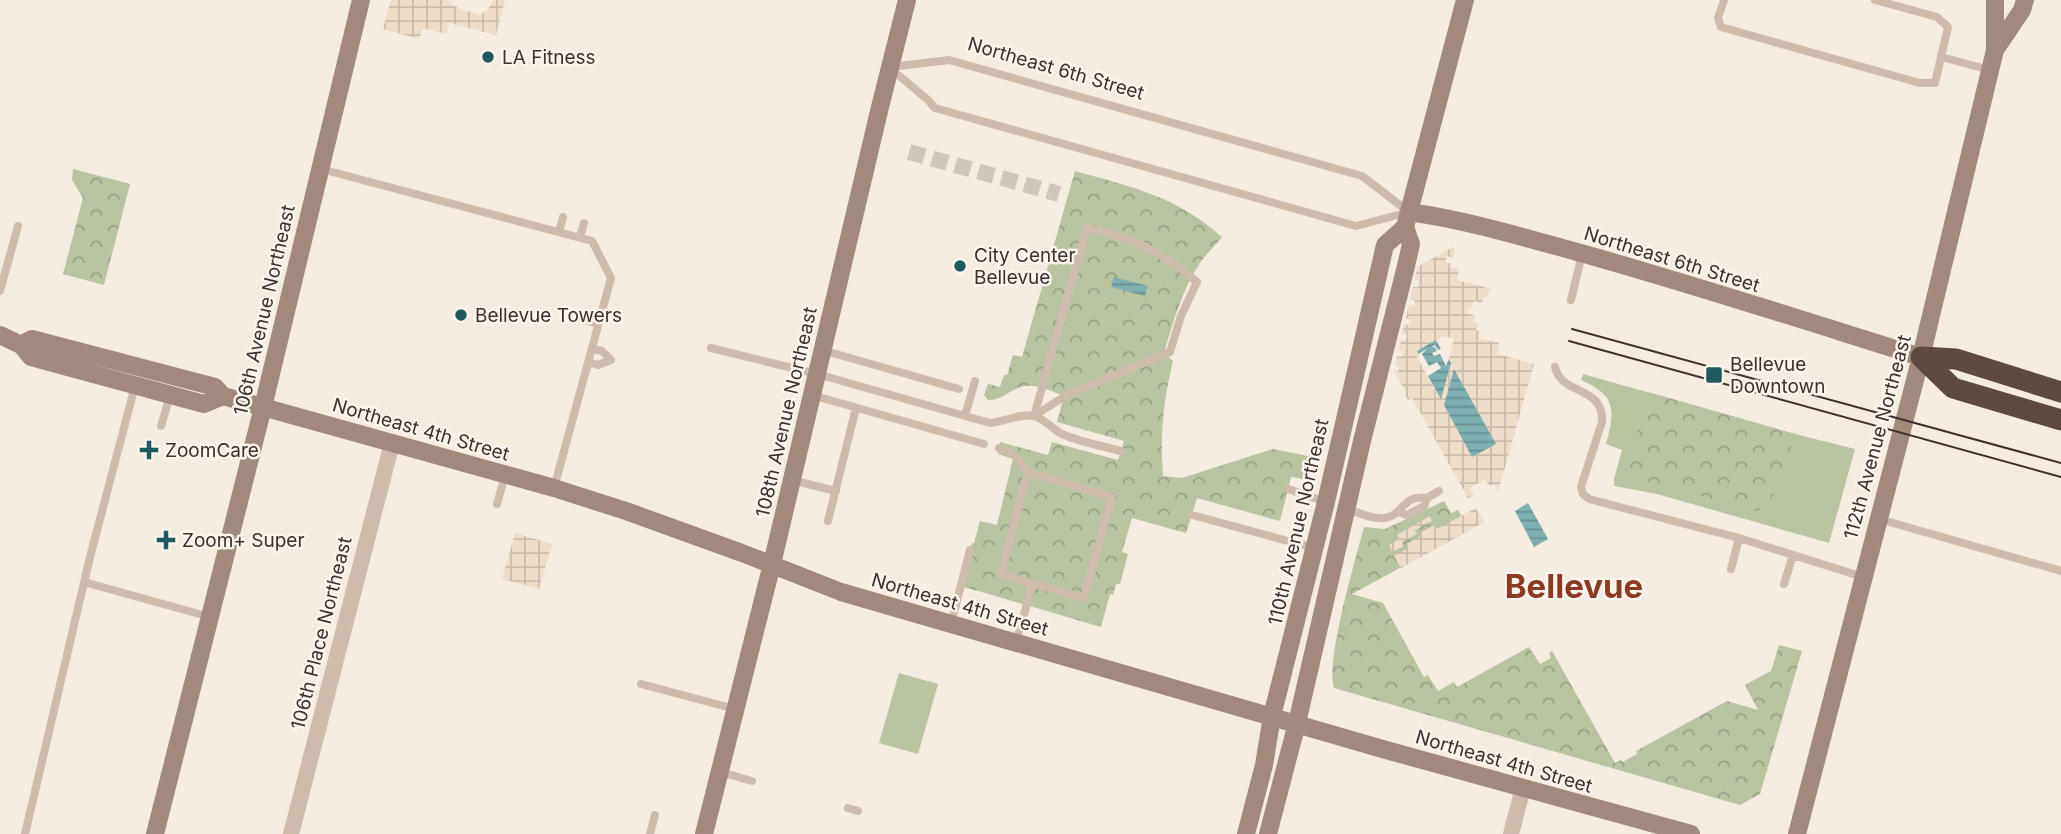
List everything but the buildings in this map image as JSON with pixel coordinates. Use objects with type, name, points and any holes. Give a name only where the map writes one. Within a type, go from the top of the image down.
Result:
[{"type":"highway","points":[[1920,357],[1956,359],[2061,392]]},
{"type":"highway","points":[[1920,357],[1953,388],[2061,421]]},
{"type":"main road","name":"106th Avenue Northeast","points":[[155,834],[263,407],[361,0]]},
{"type":"main road","name":"108th Avenue Northeast","points":[[704,834],[908,0]]},
{"type":"main road","name":"110th Avenue Northeast","points":[[1268,834],[1411,244],[1408,217],[1465,0]]},
{"type":"main road","name":"112th Avenue Northeast","points":[[1797,834],[1920,357],[1995,50],[1995,0]]},
{"type":"main road","name":"112th Avenue Northeast","points":[[1995,50],[2022,10],[2025,0]]},
{"type":"main road","name":"110th Avenue Northeast","points":[[1246,834],[1385,245],[1408,217]]},
{"type":"main road","name":"Northeast 6th Street","points":[[1408,217],[1446,219],[1582,254],[1920,357]]},
{"type":"main road","name":"Northeast 4th Street","points":[[0,335],[20,345],[31,357],[135,386],[204,404],[223,396]]},
{"type":"main road","name":"Northeast 4th Street","points":[[20,345],[32,338],[215,387],[223,396],[554,488],[674,527],[841,592],[1691,834]]},
{"type":"main road","points":[[1336,456],[1345,470],[1340,498],[1347,509]]},
{"type":"street","name":"106th Place Northeast","points":[[292,834],[391,443]]},
{"type":"street","points":[[1511,834],[1523,788]]},
{"type":"lane","points":[[1724,0],[1718,18],[1721,27],[1920,83],[1935,83],[1948,27],[1937,17],[1875,0]]},
{"type":"lane","points":[[1941,57],[1990,70]]},
{"type":"lane","name":"Northeast 6th Street","points":[[890,68],[949,60],[1362,176],[1408,217]]},
{"type":"lane","name":"Northeast 6th Street","points":[[890,68],[935,108],[1356,226],[1408,217]]},
{"type":"lane","points":[[319,168],[592,240],[611,278],[554,488]]},
{"type":"lane","points":[[559,232],[562,217]]},
{"type":"lane","points":[[580,237],[584,223]]},
{"type":"lane","points":[[0,291],[18,226]]},
{"type":"lane","points":[[1087,228],[1122,236],[1146,246],[1196,282],[1181,316],[1170,352],[1065,396],[1034,416],[1087,228]]},
{"type":"lane","points":[[1571,300],[1582,254]]},
{"type":"lane","points":[[584,320],[598,324]]},
{"type":"lane","points":[[711,348],[817,374],[990,423],[1018,416],[1034,416],[1065,435],[1121,451]]},
{"type":"lane","points":[[588,362],[598,365],[611,360],[602,351],[592,349]]},
{"type":"lane","points":[[822,350],[959,389]]},
{"type":"lane","points":[[1555,367],[1561,380],[1597,401],[1602,413],[1602,422],[1581,487],[1583,494],[1589,499],[1739,538],[1863,577]]},
{"type":"lane","points":[[965,416],[975,381]]},
{"type":"lane","points":[[25,834],[84,582],[135,386]]},
{"type":"lane","points":[[161,426],[170,395]]},
{"type":"lane","points":[[812,395],[984,444]]},
{"type":"lane","points":[[828,521],[856,408]]},
{"type":"lane","points":[[999,448],[1018,456],[1028,472],[1112,497],[1084,598],[1001,575],[1028,472]]},
{"type":"lane","points":[[497,504],[505,475]]},
{"type":"lane","points":[[791,480],[836,491]]},
{"type":"lane","points":[[1288,489],[1326,502]]},
{"type":"lane","points":[[1347,509],[1388,518],[1398,512],[1403,504],[1418,496],[1427,498],[1438,491]]},
{"type":"lane","points":[[1192,515],[1315,549]]},
{"type":"lane","points":[[1878,519],[2061,571]]},
{"type":"lane","points":[[1731,569],[1739,538]]},
{"type":"lane","points":[[951,624],[970,550]]},
{"type":"lane","points":[[1784,584],[1793,555]]},
{"type":"lane","points":[[84,582],[210,617]]},
{"type":"lane","points":[[1016,642],[1032,583]]},
{"type":"lane","points":[[642,684],[735,709]]},
{"type":"lane","points":[[720,772],[751,781]]},
{"type":"lane","points":[[848,808],[858,811]]},
{"type":"lane","points":[[650,834],[655,815]]},
{"type":"green space","points":[[73,169],[130,184],[104,285],[63,274],[83,198],[72,180]]},
{"type":"green space","points":[[1075,171],[1134,188],[1170,202],[1205,223],[1222,237],[1202,260],[1188,284],[1164,353],[1173,361],[1163,418],[1163,476],[1182,478],[1273,449],[1313,457],[1309,474],[1304,479],[1291,477],[1280,521],[1197,498],[1186,533],[1132,518],[1122,552],[1128,554],[1120,584],[1116,584],[1113,595],[1110,594],[1101,627],[961,586],[980,521],[997,525],[1013,459],[998,454],[1000,442],[1048,455],[1052,442],[1118,460],[1124,441],[1057,422],[1064,396],[1045,389],[1025,386],[993,400],[988,400],[984,395],[988,384],[1000,387],[1013,355],[1022,357]]},
{"type":"green space","points":[[1583,374],[1855,449],[1829,543],[1657,494],[1614,486],[1622,450],[1606,444],[1612,413],[1610,405],[1601,392],[1581,380]]},
{"type":"green space","points":[[1648,392],[1795,434],[1782,478],[1764,507],[1756,511],[1638,479],[1630,471],[1628,464]]},
{"type":"green space","points":[[1444,501],[1451,513],[1458,510],[1470,530],[1352,594],[1383,603],[1424,677],[1428,675],[1438,691],[1454,682],[1457,687],[1529,647],[1540,664],[1551,658],[1549,653],[1552,651],[1615,763],[1621,760],[1623,762],[1637,754],[1636,751],[1727,701],[1758,710],[1745,685],[1771,671],[1779,645],[1802,651],[1760,794],[1740,805],[1334,688],[1332,675],[1337,634],[1364,527],[1385,529]]},
{"type":"green space","points":[[899,673],[938,684],[918,754],[879,743]]},
{"type":"shaded area","points":[[391,0],[446,0],[458,8],[479,15],[488,10],[493,0],[505,0],[496,35],[449,23],[446,34],[423,28],[419,39],[383,29]]},
{"type":"shaded area","points":[[1455,248],[1453,258],[1447,256],[1445,262],[1451,264],[1450,267],[1459,269],[1457,280],[1491,289],[1486,297],[1483,297],[1482,303],[1474,301],[1467,313],[1475,316],[1473,322],[1477,324],[1476,330],[1480,331],[1479,338],[1499,343],[1498,354],[1534,364],[1498,492],[1494,485],[1489,486],[1485,479],[1470,488],[1474,495],[1468,498],[1412,398],[1408,400],[1405,395],[1394,371],[1398,372],[1399,367],[1395,365],[1397,356],[1402,357],[1403,351],[1399,350],[1401,340],[1406,340],[1407,335],[1402,334],[1404,324],[1409,325],[1410,320],[1406,318],[1409,305],[1414,306],[1415,301],[1410,299],[1413,287],[1418,287],[1419,281],[1415,279],[1417,267]],"holes":[[[1444,336],[1454,339],[1449,359],[1451,364],[1440,398],[1417,357],[1417,352]],[[1444,405],[1496,444],[1472,456]]]},
{"type":"shaded area","points":[[1476,508],[1484,522],[1401,568],[1394,556],[1408,548],[1406,544],[1434,525],[1437,529]]},
{"type":"shaded area","points":[[1430,516],[1432,521],[1415,530],[1417,534],[1402,542],[1404,546],[1392,552],[1389,545],[1399,539],[1397,535]]},
{"type":"shaded area","points":[[515,533],[552,544],[539,589],[502,579]]},
{"type":"water","points":[[1114,277],[1148,286],[1145,296],[1111,287]]},
{"type":"water","points":[[1436,340],[1441,349],[1438,350],[1435,345],[1431,347],[1435,347],[1437,351],[1432,353],[1434,356],[1440,354],[1446,366],[1449,359],[1451,363],[1441,399],[1428,376],[1441,368],[1437,362],[1429,366],[1422,354],[1427,349],[1418,354],[1417,351]]},
{"type":"water","points":[[1454,369],[1496,444],[1472,457],[1444,405]]},
{"type":"water","points":[[1528,503],[1548,539],[1534,547],[1515,511]]},
{"type":"tunnel","points":[[909,152],[1059,194]]},
{"type":"tram line","points":[[1572,329],[2061,463]]},
{"type":"tram line","points":[[1569,341],[2061,477]]},
{"type":"place","name":"LA Fitness","points":[[488,57]]},
{"type":"place","name":"City Center Bellevue","points":[[960,266]]},
{"type":"place","name":"Bellevue Towers","points":[[461,315]]},
{"type":"place","name":"Bellevue Downtown","points":[[1714,375]]},
{"type":"place","name":"ZoomCare","points":[[149,450]]},
{"type":"place","name":"Zoom+ Super","points":[[166,540]]},
{"type":"district","name":"Bellevue","points":[[1574,586]]}]
